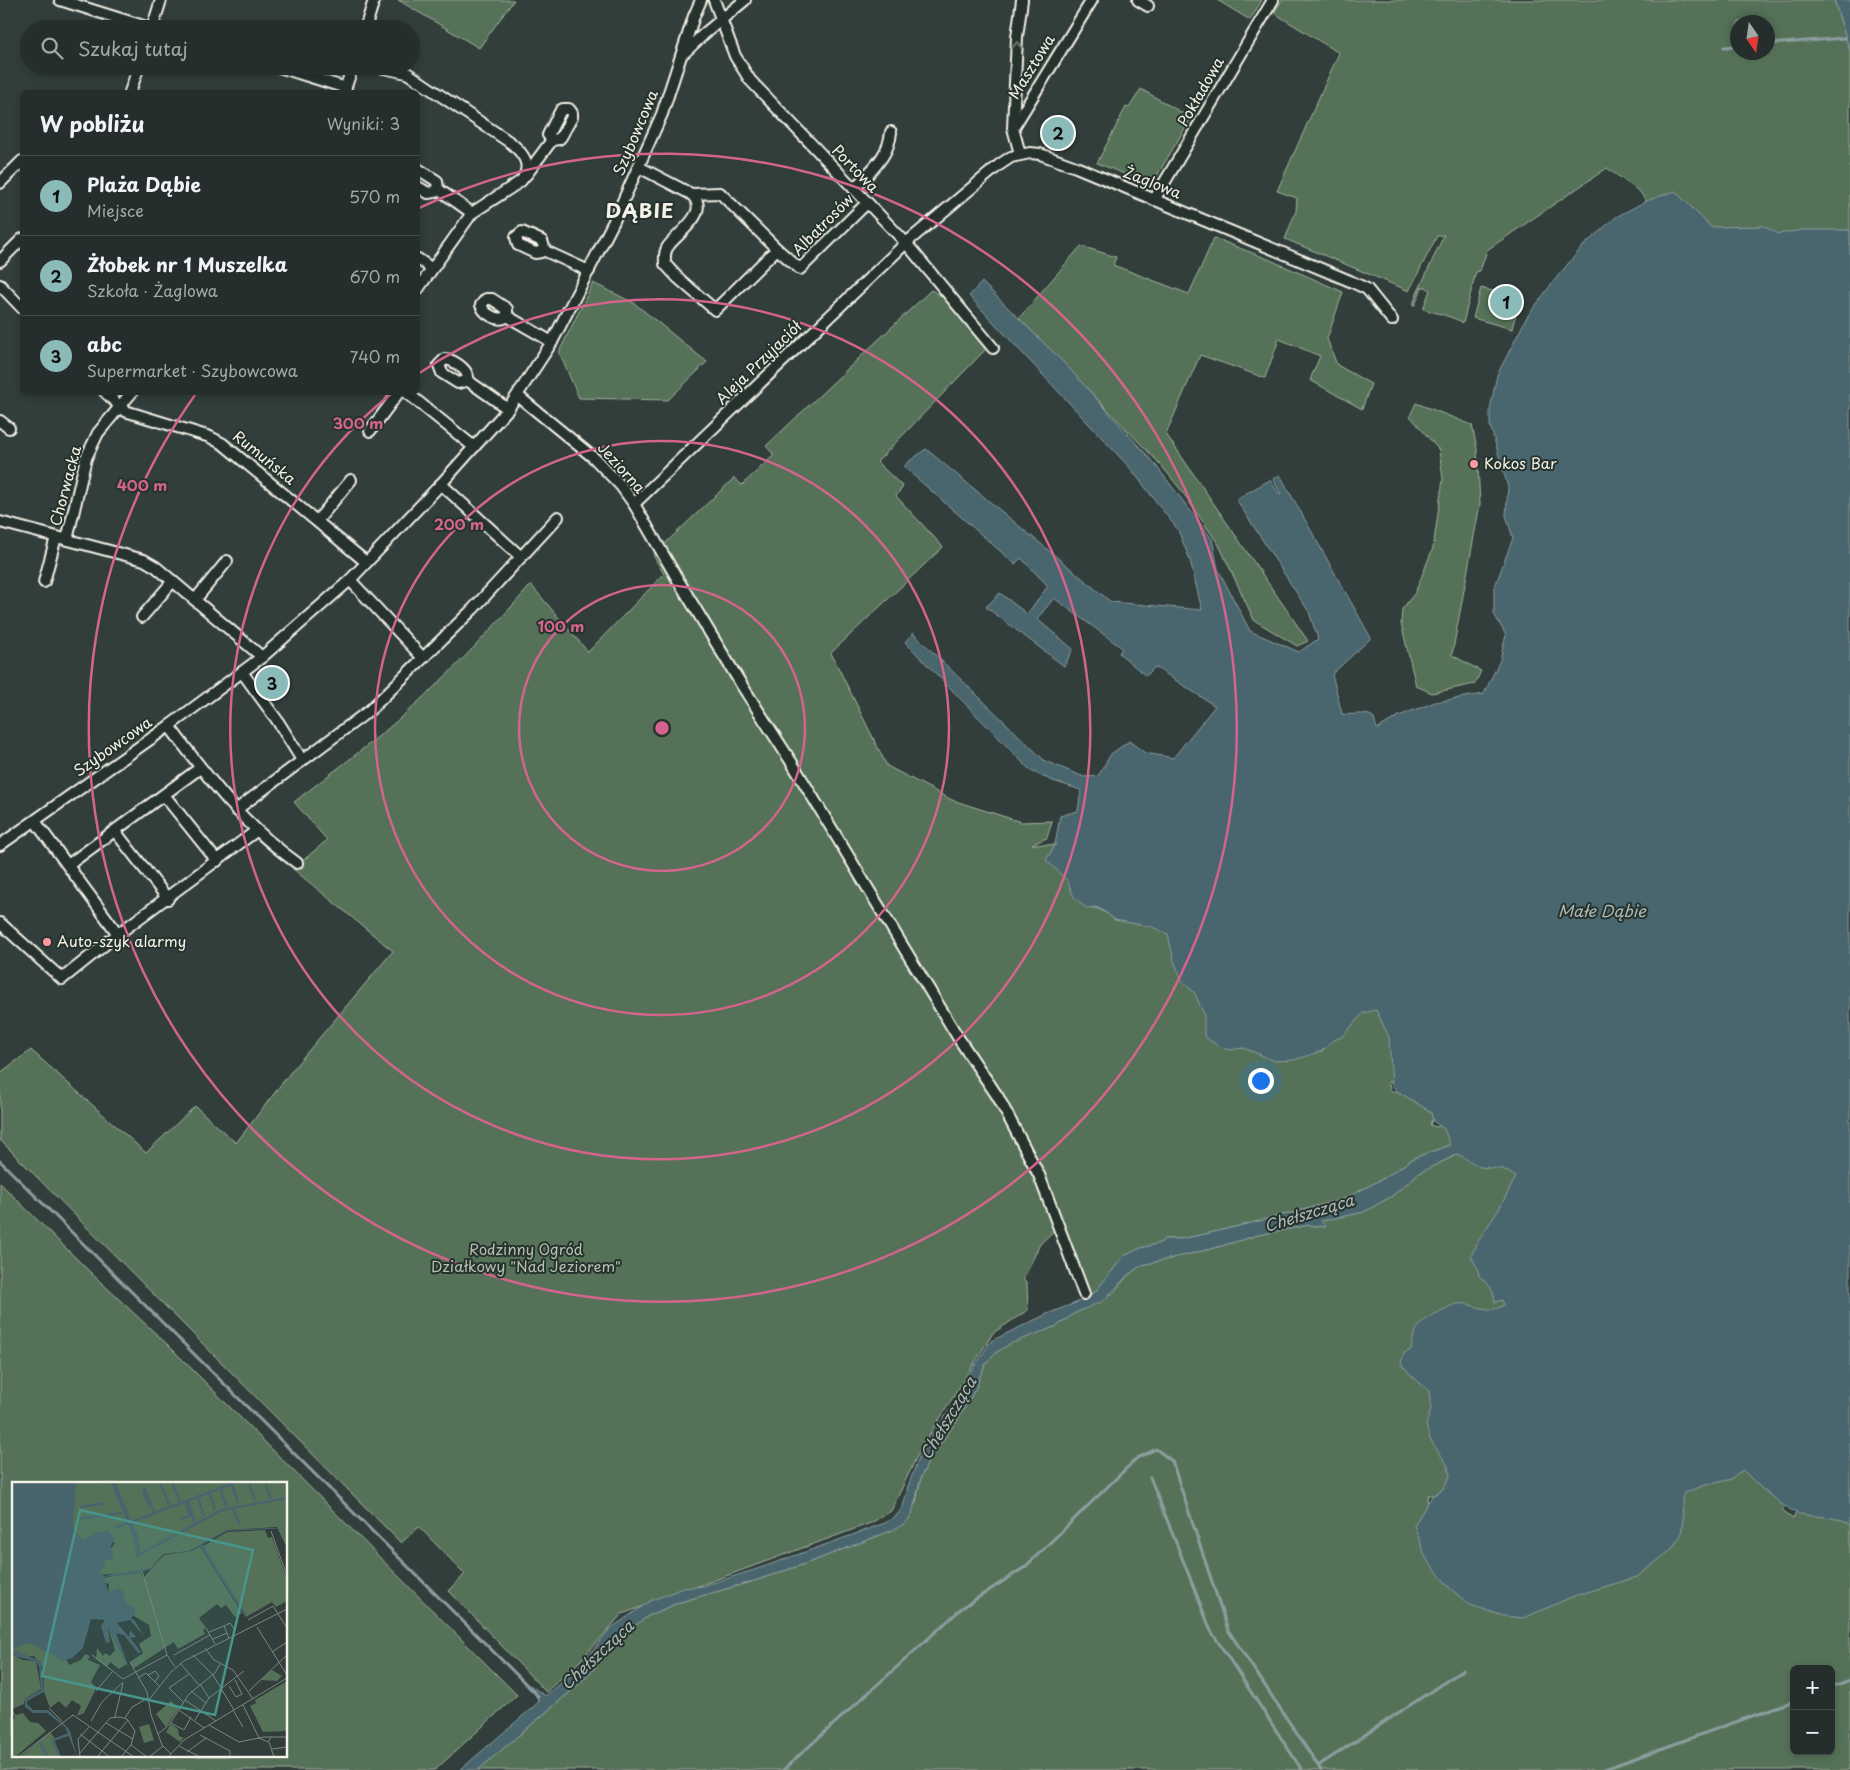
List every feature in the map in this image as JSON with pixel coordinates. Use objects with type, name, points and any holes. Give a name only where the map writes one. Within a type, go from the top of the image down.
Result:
[{"type":"street","points":[[60,0],[123,20]]},
{"type":"street","points":[[155,20],[161,0]]},
{"type":"street","points":[[368,20],[374,0]]},
{"type":"street","name":"Szybowcowa","points":[[0,845],[169,726],[262,657],[350,580],[441,484],[508,409],[552,342],[589,271],[639,167],[662,114],[701,0]]},
{"type":"street","name":"Portowa","points":[[714,0],[735,56],[750,80],[906,243],[993,348]]},
{"type":"street","name":"Szybowcowa","points":[[680,59],[692,44],[745,0]]},
{"type":"street","points":[[906,243],[999,165],[1020,154],[1013,128],[1017,38],[1022,0]]},
{"type":"street","name":"Masztowa","points":[[1013,128],[1092,0]]},
{"type":"street","points":[[1138,0],[1148,6]]},
{"type":"street","name":"Pokładowa","points":[[1154,200],[1273,0]]},
{"type":"street","points":[[131,90],[136,75]]},
{"type":"street","points":[[302,75],[345,90],[350,75]]},
{"type":"street","points":[[411,75],[517,148],[523,156],[528,169],[526,175]]},
{"type":"street","points":[[854,189],[884,155],[889,147],[891,132]]},
{"type":"street","points":[[420,286],[472,213],[521,181],[537,163],[552,140]]},
{"type":"street","name":"Żaglowa","points":[[1020,154],[1040,154],[1076,167],[1367,288],[1392,320]]},
{"type":"street","points":[[0,183],[20,163]]},
{"type":"street","name":"Albatrosów","points":[[639,167],[690,194],[694,198],[697,204],[694,220],[666,249],[665,264],[678,278],[715,310],[777,249]]},
{"type":"street","points":[[420,170],[437,181],[438,190],[472,213]]},
{"type":"street","points":[[420,188],[428,193],[438,190]]},
{"type":"street","name":"Albatrosów","points":[[690,194],[720,193],[800,269],[867,203]]},
{"type":"street","points":[[0,261],[20,241]]},
{"type":"street","name":"Aleja Przyjaciół","points":[[634,504],[906,243]]},
{"type":"street","points":[[543,250],[589,271]]},
{"type":"street","points":[[420,260],[431,268]]},
{"type":"street","points":[[0,285],[20,306]]},
{"type":"street","points":[[508,316],[552,342]]},
{"type":"street","points":[[467,380],[508,409]]},
{"type":"street","name":"Rumuńska","points":[[108,395],[119,407],[136,416],[210,437],[223,444],[366,562]]},
{"type":"street","name":"Chorwacka","points":[[44,582],[62,539],[86,458],[98,433],[129,395]]},
{"type":"street","points":[[370,431],[397,395]]},
{"type":"street","points":[[410,395],[474,447]]},
{"type":"street","name":"Jeziorna","points":[[518,396],[594,458],[621,486],[634,504],[678,580],[741,684],[792,762],[958,1039],[998,1097],[1039,1175],[1084,1294]]},
{"type":"street","points":[[0,421],[9,428]]},
{"type":"street","points":[[317,521],[351,480]]},
{"type":"street","points":[[441,484],[521,556]]},
{"type":"street","points":[[236,810],[370,710],[473,610],[558,517]]},
{"type":"street","points":[[0,522],[144,560],[156,567],[262,657]]},
{"type":"street","points":[[195,600],[227,562]]},
{"type":"street","points":[[350,580],[423,658]]},
{"type":"street","points":[[142,617],[173,581]]},
{"type":"street","points":[[242,672],[277,720],[302,760]]},
{"type":"street","points":[[169,726],[200,768],[256,832],[297,863]]},
{"type":"street","points":[[68,865],[200,768]]},
{"type":"street","points":[[164,795],[217,861]]},
{"type":"street","points":[[35,821],[118,934]]},
{"type":"street","points":[[115,831],[168,899]]},
{"type":"street","points":[[0,922],[62,980],[118,934],[168,899],[256,832]]},
{"type":"green space","points":[[398,0],[514,0],[479,48]]},
{"type":"green space","points":[[1217,0],[1262,0],[1250,20]]},
{"type":"green space","points":[[1282,0],[1834,0],[1850,51],[1850,261],[1731,246],[1646,201],[1640,192],[1607,168],[1487,250],[1480,271],[1476,272],[1463,323],[1423,309],[1430,290],[1426,287],[1422,287],[1415,305],[1413,305],[1444,235],[1437,236],[1409,291],[1285,239],[1296,211],[1297,198],[1277,191],[1339,53],[1274,13]]},
{"type":"green space","points":[[1141,89],[1191,118],[1155,179],[1144,182],[1097,163],[1126,107],[1129,108]]},
{"type":"green space","points":[[1214,238],[1343,292],[1327,339],[1337,365],[1371,384],[1362,409],[1310,380],[1320,356],[1279,339],[1265,378],[1200,355],[1166,434],[1308,641],[1297,646],[1254,620],[1219,545],[1181,490],[1161,465],[1019,318],[1081,246],[1116,257],[1113,265],[1189,294]]},
{"type":"green space","points":[[593,283],[634,303],[707,362],[668,400],[579,398],[559,352]]},
{"type":"green space","points":[[1481,288],[1520,298],[1512,329],[1473,318]]},
{"type":"green space","name":"Rodzinny Ogród Działkowy \"Nad Jeziorem\"","points":[[931,290],[943,297],[986,349],[877,462],[903,487],[896,496],[943,547],[831,653],[887,766],[952,800],[1021,822],[1052,821],[1047,838],[1032,844],[1055,845],[1087,908],[1099,909],[1115,920],[1158,913],[1233,1048],[1244,1048],[1257,1053],[1385,954],[1397,1079],[1391,1083],[1388,1082],[1391,1091],[1397,1091],[1437,1113],[1430,1125],[1436,1127],[1454,1120],[1450,1145],[1414,1158],[1386,1177],[1346,1198],[1210,1233],[1181,1239],[1165,1239],[1160,1243],[1141,1248],[1124,1256],[1095,1292],[1089,1296],[1061,1224],[1040,1244],[1023,1280],[1027,1283],[1028,1310],[993,1333],[919,1452],[891,1511],[871,1523],[622,1614],[581,1660],[546,1692],[449,1591],[465,1574],[419,1527],[401,1543],[0,1140],[0,1073],[31,1050],[146,1153],[195,1106],[236,1143],[293,1069],[393,951],[293,869],[327,840],[294,802],[404,715],[463,659],[531,585],[588,652],[664,574],[653,555],[734,478],[742,485],[774,455],[766,446]]},
{"type":"green space","points":[[1416,403],[1472,425],[1477,449],[1480,504],[1452,655],[1481,671],[1475,684],[1432,693],[1416,686],[1401,623],[1402,609],[1415,593],[1433,548],[1443,479],[1439,450],[1410,416]]},
{"type":"green space","points":[[1458,1154],[1518,1156],[1507,1290],[1476,1472],[1435,1495],[1428,1495],[1428,1504],[1673,1498],[1735,1459],[1786,1507],[1782,1511],[1793,1519],[1796,1513],[1810,1508],[1850,1486],[1850,1770],[478,1770],[577,1686],[594,1669],[619,1637],[648,1616],[680,1602],[754,1581],[813,1561],[893,1530],[916,1503],[921,1477],[930,1458],[957,1421],[977,1386],[985,1365],[995,1353],[1012,1342],[1057,1326],[1075,1313],[1113,1293],[1128,1275],[1142,1265],[1211,1249],[1258,1235],[1309,1225],[1325,1227],[1320,1221],[1364,1212],[1392,1196],[1419,1173]]},
{"type":"green space","points":[[0,1183],[90,1272],[169,1346],[517,1695],[435,1770],[0,1770]]},
{"type":"water","points":[[1834,0],[1850,0],[1850,51]]},
{"type":"water","name":"Małe Dąbie","points":[[1675,191],[1711,227],[1764,226],[1778,234],[1803,230],[1850,230],[1850,1525],[1829,1517],[1805,1515],[1791,1511],[1762,1489],[1743,1470],[1732,1479],[1702,1486],[1684,1493],[1682,1498],[1683,1519],[1681,1535],[1671,1550],[1637,1577],[1574,1596],[1524,1618],[1503,1616],[1468,1604],[1449,1587],[1426,1558],[1414,1525],[1432,1496],[1443,1489],[1450,1476],[1448,1466],[1430,1439],[1426,1425],[1431,1409],[1429,1391],[1401,1363],[1404,1353],[1411,1350],[1414,1335],[1420,1325],[1450,1306],[1464,1304],[1493,1309],[1504,1305],[1502,1300],[1495,1302],[1492,1291],[1479,1276],[1478,1269],[1471,1256],[1516,1177],[1503,1169],[1480,1167],[1458,1154],[1419,1173],[1392,1196],[1364,1212],[1321,1221],[1326,1227],[1309,1225],[1258,1235],[1211,1249],[1142,1265],[1128,1275],[1103,1301],[1075,1313],[1057,1326],[1012,1343],[995,1353],[985,1365],[977,1386],[957,1421],[930,1458],[921,1477],[912,1514],[906,1523],[893,1530],[813,1561],[754,1581],[680,1602],[648,1616],[619,1637],[594,1669],[577,1686],[478,1770],[460,1770],[539,1702],[530,1685],[545,1696],[574,1673],[610,1629],[650,1601],[683,1588],[703,1586],[760,1568],[885,1523],[896,1516],[903,1507],[908,1486],[921,1452],[951,1408],[991,1341],[1047,1314],[1078,1302],[1095,1292],[1124,1256],[1141,1248],[1160,1243],[1165,1239],[1181,1239],[1210,1233],[1346,1198],[1386,1177],[1414,1158],[1450,1145],[1444,1129],[1433,1121],[1431,1112],[1397,1091],[1392,1085],[1389,1037],[1376,1010],[1363,1013],[1343,1036],[1332,1041],[1322,1051],[1294,1060],[1275,1061],[1244,1048],[1229,1050],[1218,1046],[1204,1036],[1204,1014],[1194,992],[1182,981],[1174,961],[1168,934],[1152,927],[1115,920],[1096,907],[1086,908],[1074,897],[1067,880],[1046,860],[1055,845],[1060,816],[1078,811],[1081,790],[1053,781],[1031,771],[905,642],[913,633],[1045,761],[1084,777],[1098,776],[1111,754],[1129,741],[1145,753],[1173,758],[1215,706],[1155,667],[1146,676],[1119,653],[1122,648],[1054,598],[1037,619],[1073,649],[1064,666],[986,607],[1000,593],[1027,614],[1048,586],[1021,558],[1015,564],[904,467],[926,449],[1111,602],[1202,610],[1190,560],[1178,530],[1131,469],[969,296],[982,282],[1067,366],[1154,463],[1212,539],[1218,569],[1250,631],[1299,652],[1318,639],[1309,612],[1236,499],[1270,480],[1279,494],[1281,494],[1273,479],[1280,475],[1371,638],[1332,674],[1342,714],[1370,715],[1374,718],[1377,729],[1399,716],[1435,702],[1484,694],[1500,660],[1506,635],[1494,614],[1494,589],[1513,538],[1506,515],[1508,487],[1490,425],[1490,409],[1497,375],[1527,317],[1583,246],[1616,217],[1646,201]]},
{"type":"waterway","points":[[1775,43],[1845,38]]},
{"type":"waterway","points":[[1724,47],[1730,47]]},
{"type":"waterway","points":[[0,1161],[538,1696]]},
{"type":"waterway","points":[[783,1770],[962,1608],[1025,1567],[1137,1458],[1156,1449],[1172,1461],[1228,1630],[1321,1770]]},
{"type":"waterway","points":[[1150,1477],[1211,1631],[1302,1770]]},
{"type":"waterway","points":[[1318,1766],[1463,1670]]},
{"type":"waterway","points":[[1835,1686],[1850,1680]]},
{"type":"waterway","points":[[1602,1770],[1790,1702]]},
{"type":"place","name":"Żłobek nr 1 Muszelka","points":[[1058,133]]},
{"type":"place","name":"Plaża Dąbie","points":[[1506,302]]},
{"type":"place","name":"Kokos Bar","points":[[1474,464]]},
{"type":"place","name":"abc","points":[[272,683]]},
{"type":"place","name":"Auto-szyk alarmy","points":[[47,942]]},
{"type":"district","name":"DĄBIE","points":[[640,211]]},
{"type":"water label","name":"Chełszcząca","points":[[1309,1213]]},
{"type":"water label","name":"Chełszcząca","points":[[948,1418]]},
{"type":"water label","name":"Chełszcząca","points":[[597,1655]]}]
